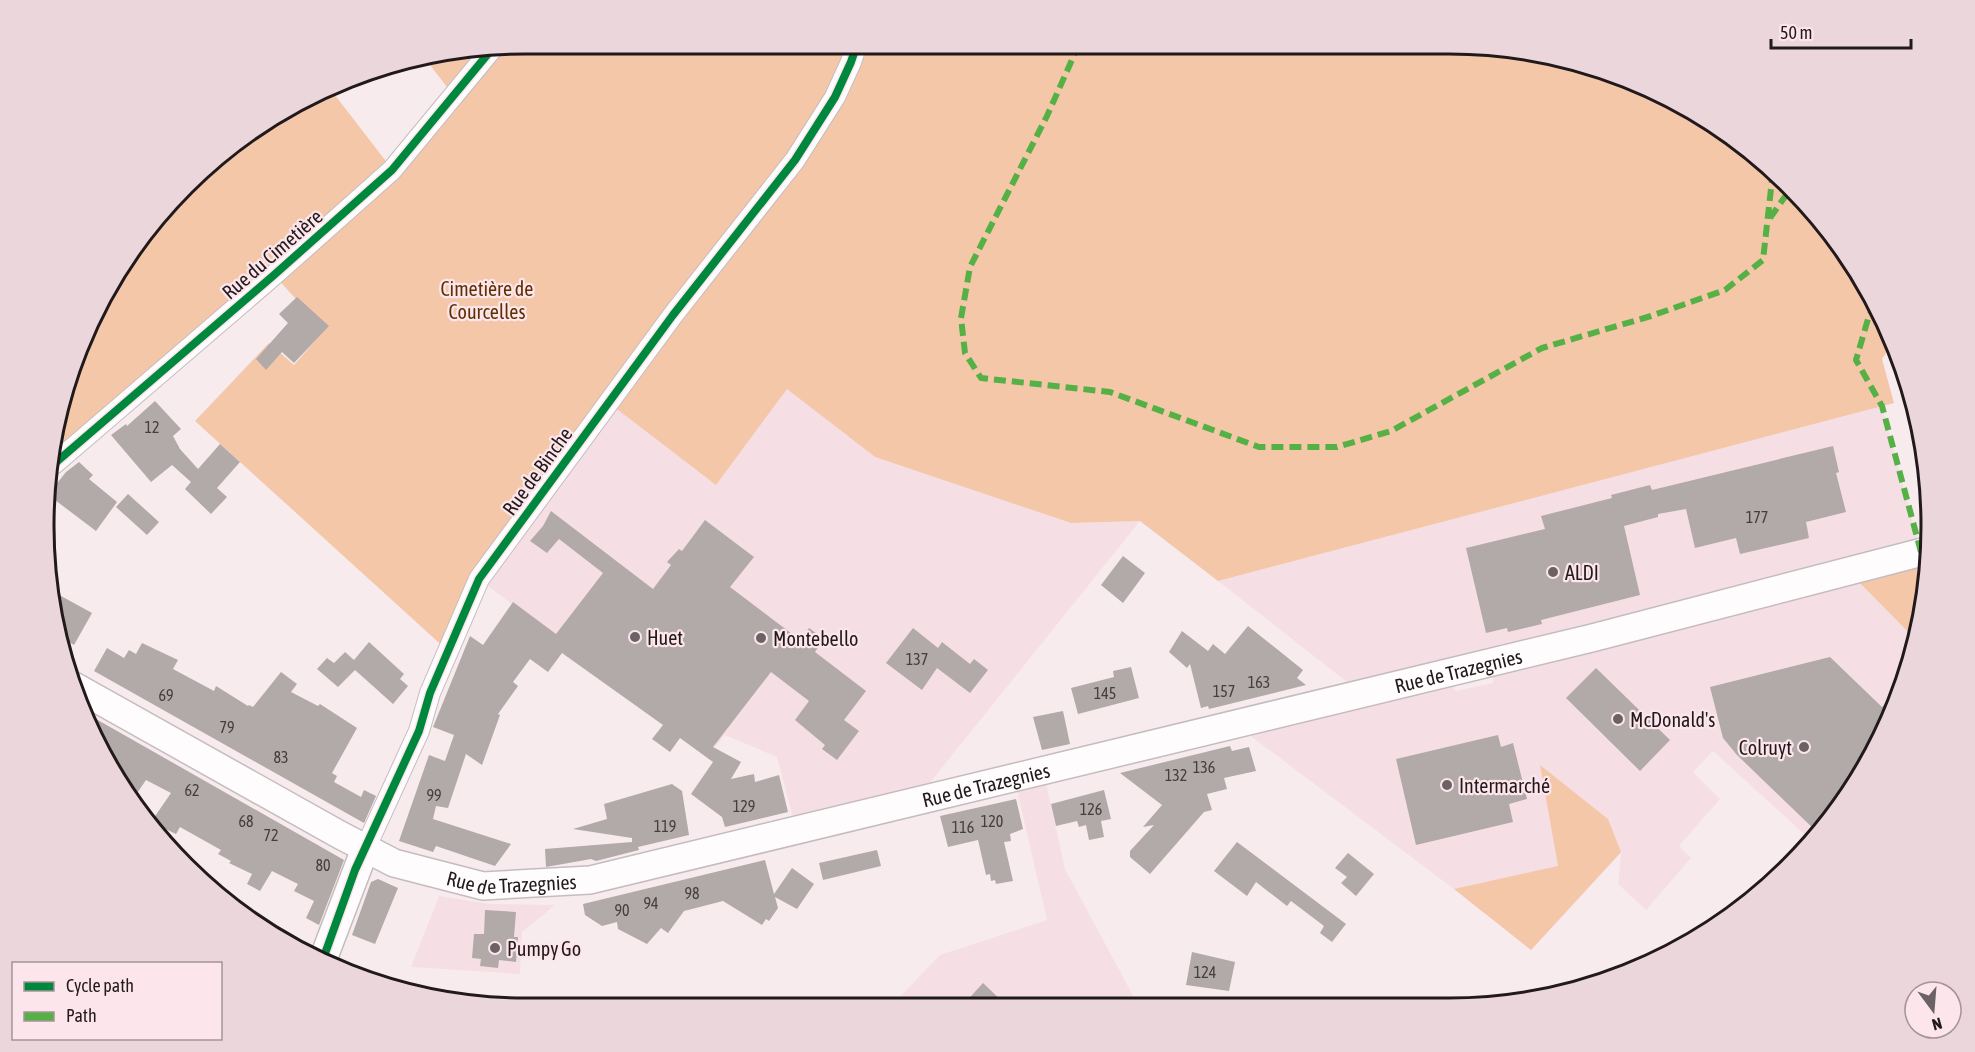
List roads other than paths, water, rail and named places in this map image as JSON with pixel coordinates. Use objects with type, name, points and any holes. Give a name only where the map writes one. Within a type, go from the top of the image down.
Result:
[{"type":"main road","name":"Rue de Trazegnies","points":[[84,692],[394,863],[483,886],[590,880],[1581,640],[1920,553]]},
{"type":"main road","name":"Rue de Binche","points":[[325,953],[365,849]]},
{"type":"street","name":"Rue de Binche","points":[[365,849],[419,730],[430,693],[479,579],[667,324],[795,160],[835,97],[854,54]]},
{"type":"street","name":"Rue du Cimetière","points":[[59,460],[392,170],[486,56]]},
{"type":"place","name":"ALDI","points":[[1553,572]]},
{"type":"place","name":"Huet","points":[[635,637]]},
{"type":"place","name":"Montebello","points":[[761,638]]},
{"type":"place","name":"McDonald's","points":[[1618,719]]},
{"type":"place","name":"Colruyt","points":[[1804,747]]},
{"type":"place","name":"Intermarché","points":[[1447,785]]},
{"type":"place","name":"Pumpy Go","points":[[495,948]]},
{"type":"park label","name":"Cimetière de Courcelles","points":[[487,300]]}]
